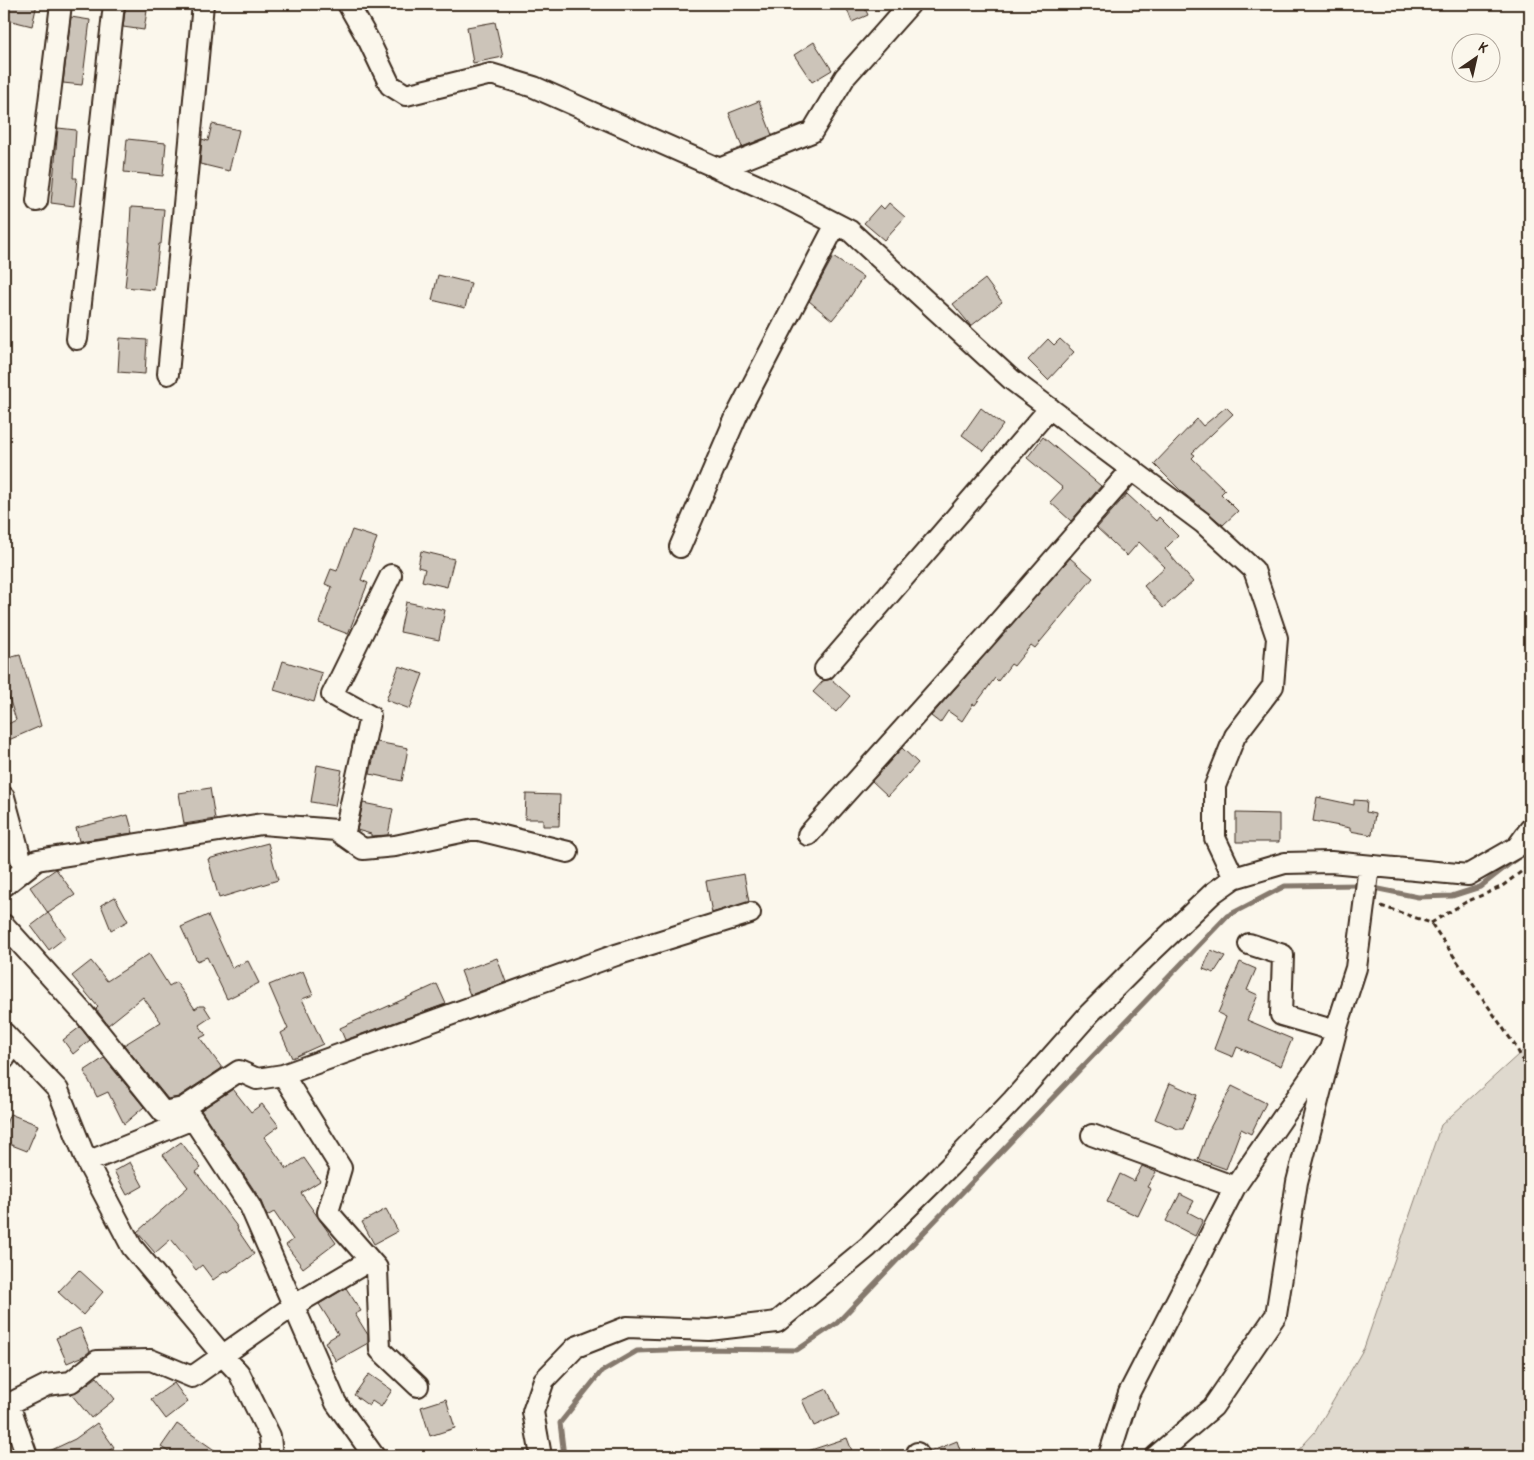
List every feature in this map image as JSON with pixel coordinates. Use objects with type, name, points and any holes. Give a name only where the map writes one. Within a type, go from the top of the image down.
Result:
[{"type":"street","points":[[37,201],[61,4]]},
{"type":"street","points":[[77,339],[114,4]]},
{"type":"street","points":[[168,374],[202,4]]},
{"type":"street","points":[[348,4],[369,41],[390,85],[406,95],[490,74],[534,87],[790,200],[850,231],[1012,380],[1203,523],[1254,570],[1277,638],[1273,686],[1235,736],[1214,786],[1215,838],[1234,878]]},
{"type":"street","points":[[719,169],[812,132],[845,77],[910,4]]},
{"type":"street","points":[[680,547],[737,415],[836,224]]},
{"type":"street","points":[[825,669],[1050,408]]},
{"type":"street","points":[[808,835],[985,638],[1132,469]]},
{"type":"street","points":[[344,836],[370,716],[332,696],[391,576]]},
{"type":"street","points":[[4,797],[24,870]]},
{"type":"street","points":[[4,886],[37,860],[262,824],[336,830],[363,849],[395,846],[475,829],[568,852]]},
{"type":"street","points":[[541,1456],[533,1412],[544,1380],[576,1347],[627,1326],[709,1330],[777,1322],[868,1247],[949,1168],[1013,1100],[1090,1013],[1214,893],[1234,878],[1284,863],[1332,862],[1468,875],[1517,847],[1530,829]]},
{"type":"street","points":[[1109,1456],[1129,1393],[1235,1187],[1330,1049],[1356,968],[1369,866]]},
{"type":"street","points":[[88,1162],[188,1113],[239,1071],[257,1079],[284,1075],[616,955],[750,913]]},
{"type":"street","points":[[4,925],[85,1015],[163,1112],[188,1113]]},
{"type":"street","points":[[1249,944],[1283,955],[1281,1015],[1336,1031]]},
{"type":"street","points":[[1156,1456],[1213,1407],[1276,1315],[1297,1182],[1336,1031]]},
{"type":"street","points":[[7,1045],[58,1090],[88,1162],[132,1247],[239,1373],[270,1436],[272,1456]]},
{"type":"street","points":[[284,1075],[341,1168],[328,1212],[377,1268],[380,1350],[418,1386]]},
{"type":"street","points":[[188,1113],[250,1206],[336,1403],[374,1456]]},
{"type":"street","points":[[1092,1135],[1235,1187]]},
{"type":"street","points":[[27,1456],[6,1404],[47,1385],[71,1382],[97,1361],[150,1360],[192,1377],[293,1306],[369,1261]]},
{"type":"path","points":[[1431,923],[1466,902],[1502,886],[1530,865]]},
{"type":"path","points":[[1365,900],[1431,923],[1516,1047],[1530,1071]]},
{"type":"shaded area","points":[[1530,1044],[1530,1456],[1293,1456],[1315,1432],[1364,1348],[1441,1125]]},
{"type":"building","points":[[6,4],[37,4],[32,26],[4,19]]},
{"type":"building","points":[[126,4],[148,4],[144,30],[123,27]]},
{"type":"building","points":[[845,4],[863,4],[868,15],[852,22]]},
{"type":"building","points":[[71,17],[90,20],[82,85],[63,83]]},
{"type":"building","points":[[495,22],[503,57],[473,63],[467,27]]},
{"type":"building","points":[[814,42],[832,70],[812,82],[794,55]]},
{"type":"building","points":[[759,101],[772,135],[742,147],[729,113]]},
{"type":"building","points":[[212,124],[239,130],[229,171],[200,164],[202,139],[208,141]]},
{"type":"building","points":[[58,128],[76,130],[73,178],[77,178],[74,206],[51,203]]},
{"type":"building","points":[[127,139],[166,143],[163,176],[124,172]]},
{"type":"building","points":[[889,203],[905,217],[884,240],[864,223],[880,205],[884,209]]},
{"type":"building","points":[[131,207],[164,209],[154,290],[125,287],[130,242]]},
{"type":"building","points":[[833,257],[863,277],[832,320],[809,301]]},
{"type":"building","points":[[438,275],[471,283],[465,308],[432,300]]},
{"type":"building","points":[[985,279],[1002,302],[971,326],[953,304]]},
{"type":"building","points":[[120,338],[147,340],[145,374],[118,372]]},
{"type":"building","points":[[1048,339],[1054,345],[1060,339],[1074,352],[1048,380],[1028,360]]},
{"type":"building","points":[[1226,407],[1233,414],[1192,453],[1195,455],[1192,458],[1225,490],[1221,494],[1238,511],[1223,525],[1182,492],[1154,464],[1197,419],[1203,426]]},
{"type":"building","points":[[981,408],[1003,425],[984,451],[962,435]]},
{"type":"building","points":[[1043,437],[1101,486],[1071,521],[1050,502],[1063,488],[1027,458]]},
{"type":"building","points":[[1127,494],[1156,521],[1159,517],[1178,536],[1165,549],[1193,582],[1163,608],[1144,586],[1165,567],[1139,542],[1127,556],[1097,528]]},
{"type":"building","points":[[352,530],[377,538],[361,580],[368,583],[348,634],[319,623],[332,587],[325,584],[331,569],[337,571]]},
{"type":"building","points":[[421,551],[454,559],[447,587],[422,581],[425,569],[418,567]]},
{"type":"building","points":[[1070,558],[1093,578],[1035,648],[1031,645],[1014,666],[1011,664],[998,681],[995,678],[975,705],[973,704],[962,721],[948,711],[940,723],[931,716]]},
{"type":"building","points":[[406,602],[445,610],[439,640],[400,632]]},
{"type":"building","points":[[20,655],[41,726],[4,742],[4,726],[16,720],[4,682],[4,659]]},
{"type":"building","points":[[283,661],[322,673],[314,702],[274,690]]},
{"type":"building","points":[[399,666],[423,674],[410,709],[386,700]]},
{"type":"building","points":[[831,679],[850,696],[836,712],[813,692],[823,681]]},
{"type":"building","points":[[377,742],[408,748],[402,781],[370,774]]},
{"type":"building","points":[[902,748],[918,763],[888,796],[872,781]]},
{"type":"building","points":[[317,765],[342,770],[335,806],[311,802]]},
{"type":"building","points":[[210,788],[215,819],[184,824],[179,793]]},
{"type":"building","points":[[526,794],[560,795],[559,826],[543,826],[543,819],[525,819]]},
{"type":"building","points":[[1317,797],[1354,805],[1354,800],[1367,801],[1366,812],[1375,814],[1372,835],[1350,831],[1350,828],[1313,821]]},
{"type":"building","points":[[363,803],[393,809],[388,835],[371,836],[371,834],[357,830]]},
{"type":"building","points":[[1236,813],[1279,814],[1279,842],[1236,842]]},
{"type":"building","points":[[128,815],[133,833],[79,841],[76,828]]},
{"type":"building","points":[[268,843],[278,880],[219,898],[208,859]]},
{"type":"building","points":[[56,869],[75,895],[48,913],[30,887]]},
{"type":"building","points":[[744,874],[749,902],[712,913],[706,881]]},
{"type":"building","points":[[115,897],[128,921],[111,930],[101,905]]},
{"type":"building","points":[[48,913],[66,937],[49,950],[31,926]]},
{"type":"building","points":[[208,915],[232,968],[248,961],[259,983],[227,999],[207,957],[197,961],[181,927]]},
{"type":"building","points":[[1211,950],[1225,956],[1214,973],[1203,969]]},
{"type":"building","points":[[149,954],[169,986],[176,982],[195,1009],[199,1006],[204,1006],[211,1017],[199,1025],[206,1035],[200,1038],[222,1068],[178,1097],[168,1099],[124,1045],[161,1022],[143,997],[108,1025],[96,1009],[98,1007],[72,976],[91,961],[107,981]]},
{"type":"building","points":[[497,958],[506,982],[470,995],[461,971]]},
{"type":"building","points":[[1240,962],[1256,969],[1247,990],[1258,995],[1247,1020],[1292,1039],[1281,1066],[1237,1047],[1233,1057],[1214,1049],[1226,1017],[1218,1013]]},
{"type":"building","points":[[303,971],[313,995],[302,999],[323,1044],[292,1058],[281,1033],[288,1029],[269,985]]},
{"type":"building","points":[[437,984],[446,1004],[345,1040],[340,1028]]},
{"type":"building","points":[[80,1027],[90,1040],[73,1054],[63,1040]]},
{"type":"building","points":[[104,1058],[144,1107],[124,1124],[108,1092],[97,1097],[84,1071]]},
{"type":"building","points":[[1170,1083],[1197,1095],[1183,1129],[1178,1129],[1155,1119]]},
{"type":"building","points":[[1232,1086],[1266,1103],[1251,1134],[1241,1129],[1226,1169],[1198,1159],[1209,1130]]},
{"type":"building","points":[[233,1089],[251,1112],[262,1104],[279,1126],[264,1137],[287,1169],[304,1158],[320,1181],[301,1193],[336,1243],[303,1268],[286,1245],[293,1240],[274,1212],[267,1216],[260,1199],[201,1110]]},
{"type":"building","points":[[10,1114],[38,1125],[27,1151],[4,1142],[4,1128]]},
{"type":"building","points":[[181,1142],[201,1168],[196,1172],[238,1228],[254,1254],[213,1280],[202,1265],[196,1270],[171,1239],[155,1253],[137,1232],[188,1187],[163,1155]]},
{"type":"building","points":[[130,1162],[143,1186],[127,1195],[114,1171]]},
{"type":"building","points":[[1142,1166],[1156,1172],[1147,1187],[1151,1189],[1138,1216],[1107,1202],[1120,1174],[1134,1181]]},
{"type":"building","points":[[1180,1194],[1194,1201],[1188,1212],[1203,1220],[1195,1236],[1166,1221]]},
{"type":"building","points":[[386,1209],[398,1231],[374,1244],[362,1222]]},
{"type":"building","points":[[79,1270],[103,1292],[83,1315],[58,1292]]},
{"type":"building","points":[[346,1288],[361,1311],[355,1314],[368,1335],[368,1343],[336,1361],[325,1342],[338,1334],[319,1304]]},
{"type":"building","points":[[80,1328],[90,1351],[84,1356],[67,1363],[56,1338]]},
{"type":"building","points":[[369,1374],[392,1390],[381,1407],[372,1401],[369,1406],[354,1395]]},
{"type":"building","points":[[97,1377],[115,1399],[91,1418],[71,1394]]},
{"type":"building","points":[[174,1383],[188,1402],[166,1419],[151,1399]]},
{"type":"building","points":[[827,1389],[839,1415],[814,1426],[802,1400]]},
{"type":"building","points":[[446,1399],[455,1428],[430,1436],[421,1407]]},
{"type":"building","points":[[97,1423],[114,1447],[102,1456],[39,1456],[75,1439]]},
{"type":"building","points":[[177,1424],[223,1456],[175,1456],[161,1447]]},
{"type":"building","points":[[847,1438],[854,1456],[800,1456],[799,1454]]},
{"type":"building","points":[[957,1441],[962,1456],[931,1456],[930,1452]]},
{"type":"waterway","points":[[1369,887],[1418,897],[1452,896],[1480,887],[1530,848]]},
{"type":"waterway","points":[[564,1456],[560,1423],[601,1372],[637,1351],[693,1349],[797,1350],[837,1323],[1227,916],[1285,886],[1361,885]]}]
